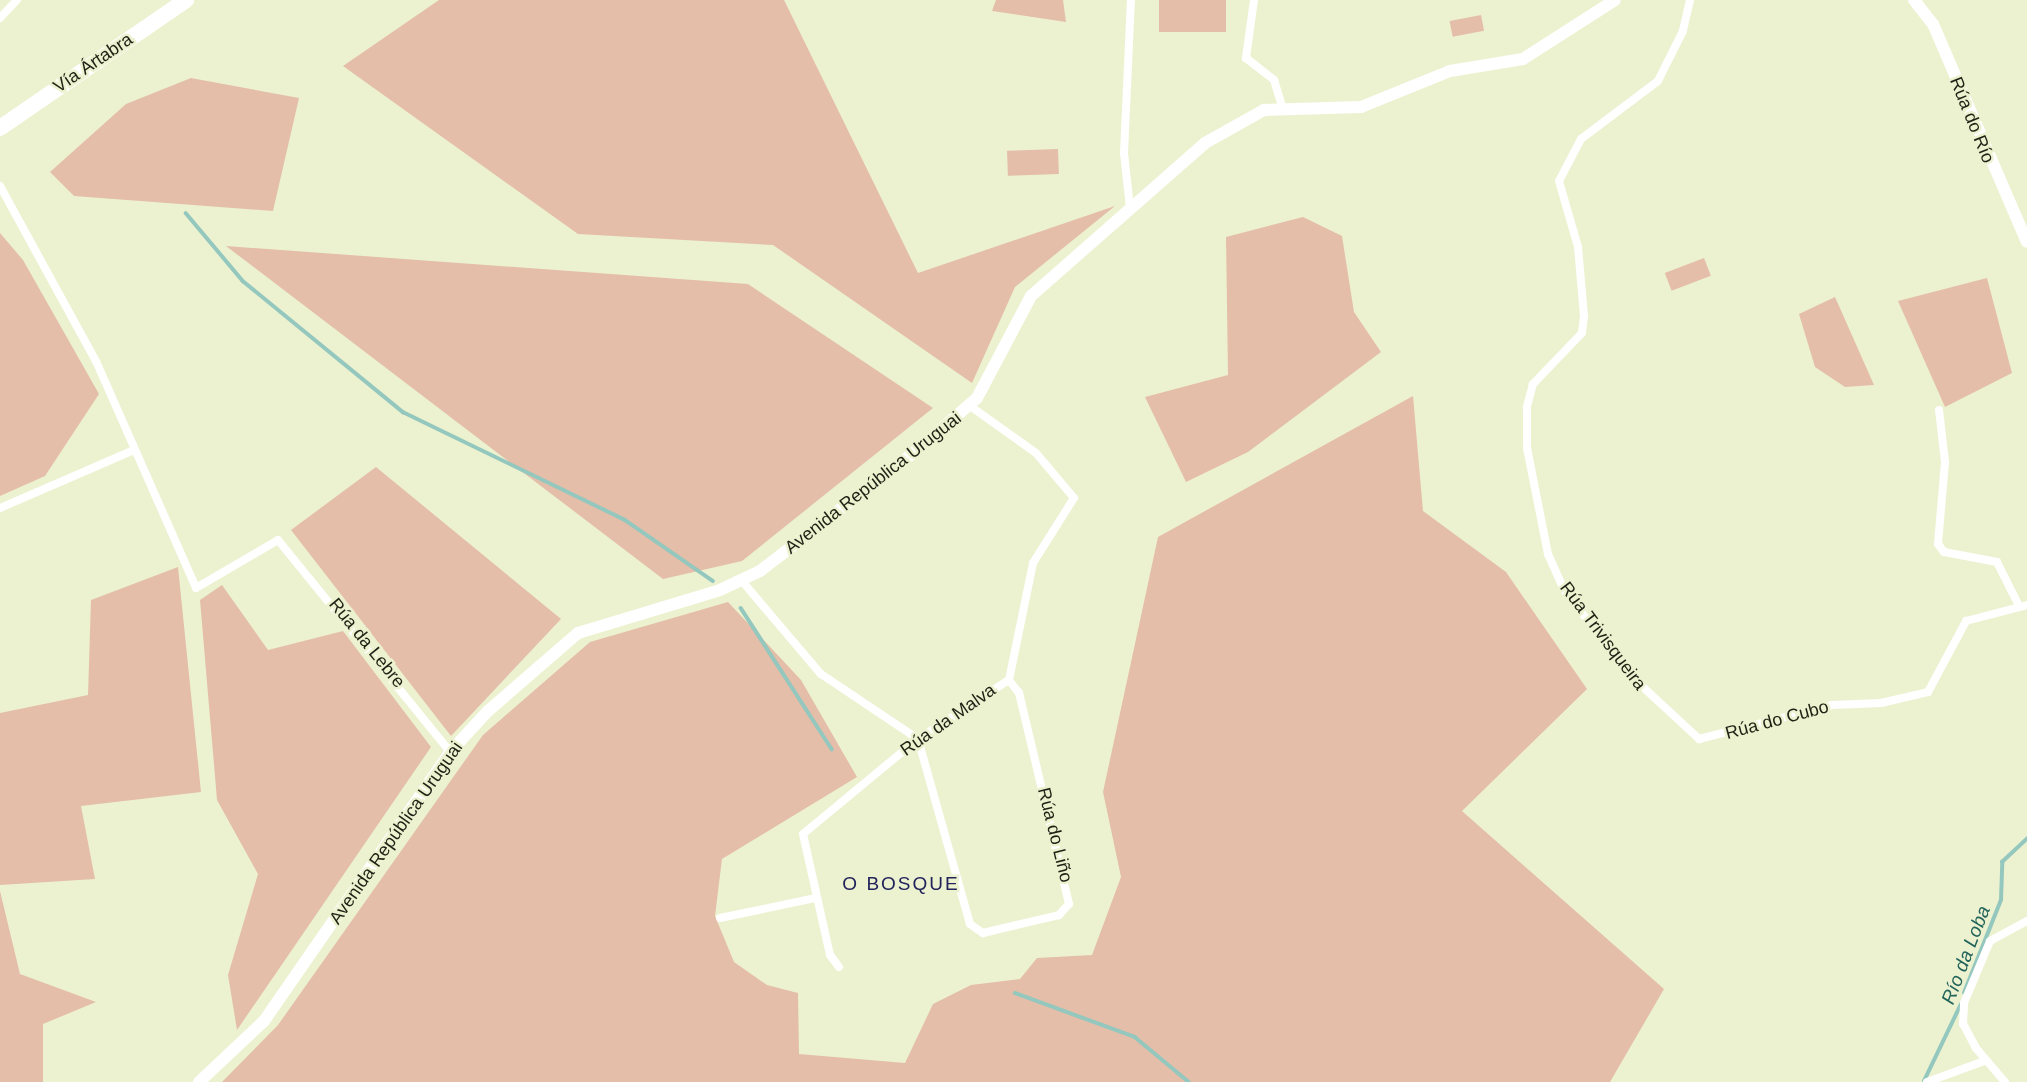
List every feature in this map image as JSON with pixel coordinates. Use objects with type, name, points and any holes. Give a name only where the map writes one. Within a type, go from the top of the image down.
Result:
[{"type":"highway","name":"Vía Ártabra","points":[[0,128],[186,0]]},
{"type":"street","points":[[0,18],[17,0]]},
{"type":"street","points":[[1130,208],[1124,153],[1131,0]]},
{"type":"street","points":[[1254,0],[1245,58],[1274,80],[1282,107]]},
{"type":"street","name":"Avenida República Uruguai","points":[[199,1082],[264,1021],[450,752],[578,633],[742,581],[970,406],[1031,296],[1130,208],[1234,122],[1282,107],[1361,107],[1450,71],[1511,63],[1615,0]]},
{"type":"street","name":"Rúa Trivisqueira","points":[[1690,0],[1683,32],[1658,80],[1581,139],[1559,181],[1578,247],[1584,316],[1582,333],[1533,384],[1527,407],[1527,448],[1548,554],[1564,590],[1631,676],[1699,739]]},
{"type":"street","name":"Rúa do Río","points":[[1914,0],[1933,24],[2027,242]]},
{"type":"street","points":[[0,186],[96,361],[134,450],[0,508]]},
{"type":"street","name":"Rúa da Malva","points":[[839,968],[816,898],[803,834],[809,824],[918,740],[1009,680],[1033,563],[1074,498],[1036,453],[970,406]]},
{"type":"street","name":"Rúa do Cubo","points":[[1699,739],[1832,705],[1881,704],[1928,692],[1966,621],[2023,606],[1997,562],[1944,552],[1938,544],[1945,462],[1939,410]]},
{"type":"street","name":"Rúa da Lebre","points":[[134,450],[196,588],[278,540],[450,752]]},
{"type":"street","points":[[742,581],[821,674],[918,740]]},
{"type":"street","name":"Rúa do Liño","points":[[918,740],[970,924],[983,933],[1059,915],[1069,894],[1019,693],[1009,680]]},
{"type":"street","points":[[720,918],[816,898]]},
{"type":"street","points":[[2005,1082],[1984,1061],[1963,1024],[1964,1003],[1990,941],[2027,921]]},
{"type":"street","points":[[1927,1082],[1984,1061]]},
{"type":"shaded area","points":[[439,0],[784,0],[918,273],[1115,206],[1015,287],[972,383],[773,245],[578,234],[343,66]]},
{"type":"shaded area","points":[[996,0],[1063,0],[1066,22],[992,11]]},
{"type":"shaded area","points":[[1159,0],[1226,0],[1226,32],[1159,32]]},
{"type":"shaded area","points":[[1481,15],[1484,31],[1453,37],[1450,21]]},
{"type":"shaded area","points":[[191,78],[299,98],[273,211],[74,196],[50,172],[126,104]]},
{"type":"shaded area","points":[[1058,149],[1059,174],[1008,176],[1007,151]]},
{"type":"shaded area","points":[[1303,217],[1342,236],[1354,312],[1381,352],[1248,452],[1186,482],[1145,397],[1228,375],[1226,237]]},
{"type":"shaded area","points":[[0,233],[23,260],[99,394],[45,476],[0,496]]},
{"type":"shaded area","points":[[226,246],[748,284],[933,408],[742,561],[663,579]]},
{"type":"shaded area","points":[[1704,258],[1711,276],[1672,291],[1665,273]]},
{"type":"shaded area","points":[[1987,278],[2012,373],[1945,407],[1898,301]]},
{"type":"shaded area","points":[[1835,297],[1874,385],[1845,387],[1815,367],[1799,314]]},
{"type":"shaded area","points":[[1413,396],[1423,511],[1506,572],[1587,689],[1462,811],[1664,989],[1610,1082],[222,1082],[278,1025],[483,735],[590,642],[728,602],[801,680],[857,777],[722,859],[715,916],[734,962],[767,985],[798,993],[799,1054],[905,1063],[933,1004],[971,985],[1020,979],[1037,958],[1092,955],[1121,877],[1103,792],[1158,537]]},
{"type":"shaded area","points":[[376,467],[561,619],[451,736],[291,530]]},
{"type":"shaded area","points":[[178,567],[201,792],[81,806],[95,879],[0,885],[0,713],[88,695],[91,600]]},
{"type":"shaded area","points":[[222,585],[268,650],[343,631],[431,747],[237,1030],[228,975],[258,874],[217,800],[200,600]]},
{"type":"shaded area","points":[[0,891],[20,974],[96,1002],[43,1024],[43,1082],[0,1082]]},
{"type":"waterway","points":[[186,213],[243,281],[403,412],[625,520],[713,581]]},
{"type":"waterway","points":[[741,608],[832,749]]},
{"type":"waterway","name":"Río da Loba","points":[[1964,993],[2001,900],[2002,862],[2027,839]]},
{"type":"waterway","points":[[1015,993],[1135,1037],[1189,1082]]},
{"type":"waterway","name":"Río da Loba","points":[[1924,1081],[1961,1004]]},
{"type":"district","name":"O BOSQUE","points":[[901,884]]}]
